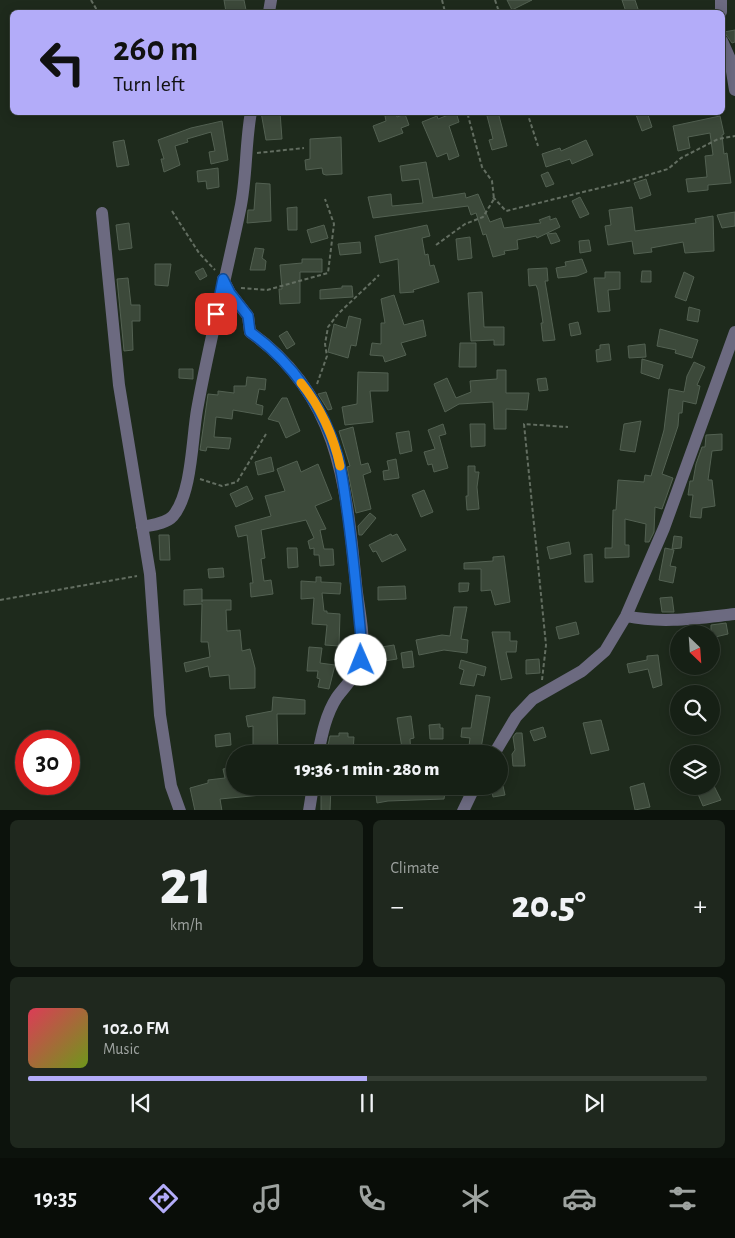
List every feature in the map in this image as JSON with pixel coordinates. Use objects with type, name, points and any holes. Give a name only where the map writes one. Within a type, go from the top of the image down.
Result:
[{"type":"street","points":[[725,48],[730,59],[735,90]]},
{"type":"street","points":[[142,527],[165,521],[172,517],[180,502],[192,465],[193,430],[241,208],[251,115]]},
{"type":"street","points":[[102,213],[119,385],[150,574],[160,714],[171,786],[180,810]]},
{"type":"street","points":[[226,283],[230,293],[248,316],[250,332],[271,346],[313,398],[338,457],[352,552],[362,649],[357,670],[329,711],[320,745]]},
{"type":"street","points":[[499,745],[516,717],[540,694],[582,671],[605,652],[626,616],[664,528],[735,332]]},
{"type":"street","points":[[626,616],[647,620],[681,620],[735,614]]},
{"type":"street","points":[[309,810],[312,795]]},
{"type":"street","points":[[463,810],[470,795]]},
{"type":"path","points":[[436,245],[465,224],[483,217],[493,197],[492,181],[482,167],[468,115]]},
{"type":"path","points":[[528,115],[538,146]]},
{"type":"path","points":[[493,197],[506,211],[624,182],[668,169],[680,158],[718,139],[735,136]]},
{"type":"path","points":[[245,155],[304,148]]},
{"type":"path","points":[[172,211],[199,252],[226,283],[267,290],[328,273],[334,224],[325,199]]},
{"type":"path","points":[[313,398],[326,356],[328,327],[338,314],[379,275]]},
{"type":"path","points":[[540,694],[546,645],[524,424],[568,427]]},
{"type":"path","points":[[188,476],[222,486],[236,482],[266,434]]},
{"type":"path","points":[[0,600],[73,588],[115,578],[150,574]]},
{"type":"building","points":[[224,0],[244,0],[246,10],[226,10]]},
{"type":"building","points":[[507,0],[532,0],[512,10]]},
{"type":"building","points":[[622,0],[635,0],[638,9],[625,10]]},
{"type":"building","points":[[735,30],[735,42],[732,43],[725,32]]},
{"type":"building","points":[[262,115],[280,115],[282,139],[266,140]]},
{"type":"building","points":[[396,115],[397,117],[405,115],[409,125],[401,128],[403,133],[379,142],[373,126],[386,121],[385,116]]},
{"type":"building","points":[[448,115],[457,115],[459,122],[449,126],[459,156],[449,160],[447,153],[437,157],[422,122],[437,116],[438,119]]},
{"type":"building","points":[[487,115],[499,115],[507,146],[492,150],[489,140],[493,139]]},
{"type":"building","points":[[636,115],[648,115],[652,127],[642,131]]},
{"type":"building","points":[[720,116],[724,134],[722,135],[724,154],[727,153],[731,183],[708,185],[708,190],[688,192],[686,179],[707,177],[705,156],[713,155],[710,133],[688,137],[690,148],[678,151],[673,126]]},
{"type":"building","points":[[222,121],[228,160],[211,164],[209,152],[215,151],[211,132],[187,139],[188,142],[175,146],[180,165],[164,172],[161,159],[164,159],[158,140],[191,128]]},
{"type":"building","points":[[341,137],[342,174],[326,175],[323,174],[322,168],[306,170],[305,160],[310,159],[310,139]]},
{"type":"building","points":[[124,140],[129,165],[117,167],[113,142]]},
{"type":"building","points":[[586,140],[593,155],[572,164],[570,159],[546,167],[542,154],[560,148],[561,151]]},
{"type":"building","points":[[426,162],[433,198],[465,193],[466,198],[478,194],[490,222],[501,218],[504,228],[541,223],[539,220],[550,216],[550,220],[556,218],[560,227],[537,238],[536,236],[517,240],[518,249],[504,251],[505,254],[493,257],[486,234],[483,235],[476,213],[471,215],[468,206],[373,218],[368,197],[391,194],[392,206],[423,203],[419,179],[402,181],[400,166]]},
{"type":"building","points":[[218,168],[219,187],[207,189],[206,181],[198,182],[197,171]]},
{"type":"building","points":[[548,172],[554,184],[546,187],[541,175]]},
{"type":"building","points":[[646,179],[651,195],[640,199],[634,183]]},
{"type":"building","points":[[256,183],[270,184],[271,221],[247,223],[248,210],[254,210]]},
{"type":"building","points":[[580,197],[589,214],[580,218],[572,201]]},
{"type":"building","points":[[297,207],[297,230],[288,230],[287,208]]},
{"type":"building","points":[[632,207],[635,231],[696,223],[695,219],[713,216],[714,251],[685,253],[683,242],[651,248],[652,252],[634,254],[632,241],[608,245],[605,226],[611,225],[609,210]]},
{"type":"building","points":[[735,212],[735,226],[722,228],[717,215]]},
{"type":"building","points":[[129,223],[132,248],[119,250],[116,225]]},
{"type":"building","points":[[324,225],[328,238],[311,243],[307,230]]},
{"type":"building","points":[[427,225],[430,236],[422,238],[425,255],[428,254],[430,266],[434,265],[439,282],[413,290],[414,292],[400,293],[398,259],[380,263],[375,236]]},
{"type":"building","points":[[556,233],[560,241],[551,244],[547,234]]},
{"type":"building","points":[[470,237],[472,258],[458,260],[456,239]]},
{"type":"building","points":[[589,240],[591,251],[580,253],[579,241]]},
{"type":"building","points":[[360,242],[361,253],[340,255],[338,244]]},
{"type":"building","points":[[255,248],[264,249],[262,258],[266,261],[265,270],[250,270]]},
{"type":"building","points":[[302,259],[322,259],[322,272],[300,272],[300,303],[280,304],[279,289],[282,289],[280,265],[302,263]]},
{"type":"building","points":[[582,259],[587,272],[577,276],[558,278],[556,268],[566,266],[565,262]]},
{"type":"building","points":[[155,264],[171,264],[168,286],[155,285]]},
{"type":"building","points":[[203,268],[207,276],[200,280],[195,272]]},
{"type":"building","points":[[547,268],[548,281],[545,281],[555,340],[543,341],[541,323],[543,323],[538,290],[536,285],[529,286],[528,269]]},
{"type":"building","points":[[642,271],[651,271],[651,282],[641,282]]},
{"type":"building","points":[[605,272],[620,272],[620,289],[608,290],[610,311],[598,312],[594,278],[605,278]]},
{"type":"building","points":[[684,272],[694,277],[686,301],[675,297]]},
{"type":"building","points":[[128,278],[131,305],[140,305],[140,321],[132,321],[133,350],[124,351],[117,279]]},
{"type":"building","points":[[342,286],[352,286],[353,297],[320,299],[320,290],[342,288]]},
{"type":"building","points":[[482,292],[484,327],[504,327],[504,345],[494,345],[494,340],[471,341],[468,293]]},
{"type":"building","points":[[394,295],[404,325],[423,320],[426,336],[401,343],[406,355],[385,362],[383,356],[370,355],[372,343],[381,344],[381,323],[385,323],[381,299]]},
{"type":"building","points":[[689,307],[700,310],[698,322],[687,320]]},
{"type":"building","points":[[349,316],[361,319],[356,346],[351,345],[348,358],[328,352],[334,324],[346,328]]},
{"type":"building","points":[[578,322],[581,334],[571,336],[569,324]]},
{"type":"building","points":[[660,329],[698,340],[692,358],[675,353],[676,350],[657,346]]},
{"type":"building","points":[[287,331],[295,344],[287,349],[279,336]]},
{"type":"building","points":[[460,343],[476,343],[476,367],[459,367]]},
{"type":"building","points":[[609,344],[611,360],[597,362],[596,350],[600,349],[600,345]]},
{"type":"building","points":[[645,344],[646,357],[629,358],[628,346]]},
{"type":"building","points":[[642,359],[663,365],[659,379],[641,373]]},
{"type":"building","points":[[694,362],[705,367],[697,385],[700,386],[696,404],[683,401],[682,413],[679,413],[678,426],[662,474],[673,478],[662,509],[655,507],[654,532],[649,542],[645,542],[646,524],[625,519],[625,545],[629,545],[629,557],[605,558],[605,548],[612,548],[613,510],[616,510],[618,480],[644,482],[645,475],[651,476],[664,430],[669,389],[684,392],[687,376]]},
{"type":"building","points":[[179,369],[193,369],[193,379],[179,378]]},
{"type":"building","points":[[497,370],[506,370],[506,393],[529,393],[527,410],[506,409],[506,429],[494,429],[493,402],[459,404],[445,412],[434,384],[447,378],[456,398],[471,392],[470,381],[497,379]]},
{"type":"building","points":[[358,372],[388,373],[388,391],[370,391],[373,422],[345,425],[342,407],[357,404]]},
{"type":"building","points":[[247,377],[266,379],[265,390],[259,389],[256,404],[263,406],[262,415],[233,410],[232,419],[216,417],[214,437],[231,438],[229,449],[207,447],[206,451],[200,450],[208,394],[218,395],[218,391],[234,393],[234,386],[246,386]]},
{"type":"building","points":[[546,378],[548,390],[539,391],[537,379]]},
{"type":"building","points":[[326,392],[332,409],[328,410],[318,394]]},
{"type":"building","points":[[282,398],[287,398],[300,431],[286,438],[279,422],[268,419]]},
{"type":"building","points":[[641,421],[635,452],[620,450],[624,424]]},
{"type":"building","points":[[443,424],[446,434],[439,436],[448,468],[434,472],[432,464],[428,465],[424,452],[435,449],[428,430]]},
{"type":"building","points":[[470,424],[485,424],[485,446],[471,447]]},
{"type":"building","points":[[353,427],[361,465],[368,463],[371,472],[363,475],[371,509],[356,513],[347,467],[350,466],[339,431]]},
{"type":"building","points":[[409,431],[412,451],[400,454],[396,433]]},
{"type":"building","points":[[722,434],[722,450],[712,451],[708,480],[712,480],[715,506],[702,508],[701,518],[690,517],[693,495],[688,495],[690,481],[693,481],[702,447],[705,447],[706,435]]},
{"type":"building","points":[[271,457],[274,471],[258,475],[255,462]]},
{"type":"building","points":[[396,459],[399,478],[384,480],[383,471],[389,470],[387,461]]},
{"type":"building","points":[[297,461],[301,472],[318,464],[332,499],[315,506],[326,529],[320,530],[324,549],[333,549],[334,565],[320,566],[319,555],[314,555],[314,548],[310,549],[308,541],[314,538],[306,520],[261,530],[265,558],[261,559],[264,581],[271,580],[273,594],[251,597],[250,583],[253,583],[247,535],[238,537],[235,526],[271,516],[265,496],[285,491],[277,469]]},
{"type":"building","points":[[468,466],[475,466],[475,472],[479,472],[477,487],[479,509],[467,510]]},
{"type":"building","points":[[247,486],[253,499],[236,507],[230,494]]},
{"type":"building","points":[[424,490],[433,512],[421,517],[412,495]]},
{"type":"building","points":[[370,513],[376,518],[362,535],[359,535],[358,526]]},
{"type":"building","points":[[391,534],[392,536],[397,534],[406,550],[382,562],[376,551],[373,552],[369,545]]},
{"type":"building","points":[[159,535],[169,535],[170,560],[160,560]]},
{"type":"building","points":[[674,536],[682,537],[681,548],[672,549]]},
{"type":"building","points":[[569,542],[571,554],[550,559],[547,547]]},
{"type":"building","points":[[287,548],[297,548],[298,567],[288,568]]},
{"type":"building","points":[[665,548],[674,550],[670,566],[676,567],[673,583],[659,580]]},
{"type":"building","points":[[592,554],[593,582],[585,582],[584,555]]},
{"type":"building","points":[[504,556],[510,602],[495,605],[491,590],[481,591],[481,569],[464,569],[464,563],[493,561],[493,557]]},
{"type":"building","points":[[223,568],[224,577],[209,578],[208,569]]},
{"type":"building","points":[[316,577],[321,577],[321,582],[341,583],[340,594],[322,593],[324,611],[340,614],[339,646],[325,645],[327,625],[312,624],[314,598],[301,599],[301,581],[316,582]]},
{"type":"building","points":[[459,583],[469,583],[468,591],[459,592]]},
{"type":"building","points":[[405,586],[406,599],[378,600],[378,587]]},
{"type":"building","points":[[202,589],[202,600],[231,600],[231,610],[226,610],[227,631],[240,630],[242,651],[250,649],[255,668],[255,688],[230,689],[229,675],[210,677],[208,666],[186,672],[184,663],[210,657],[208,642],[201,642],[202,604],[184,605],[184,590]]},
{"type":"building","points":[[672,597],[674,612],[662,612],[660,598]]},
{"type":"building","points":[[454,607],[467,607],[461,639],[468,640],[467,653],[444,650],[419,655],[416,640],[442,635],[450,636]]},
{"type":"building","points":[[576,622],[579,634],[559,639],[556,627]]},
{"type":"building","points":[[726,623],[728,634],[720,636],[720,625],[711,625]]},
{"type":"building","points":[[492,632],[510,632],[510,641],[517,641],[516,652],[506,652],[512,678],[501,680]]},
{"type":"building","points":[[394,645],[397,659],[378,662],[375,648]]},
{"type":"building","points":[[309,647],[322,648],[320,663],[335,665],[329,689],[318,687],[320,679],[317,678],[318,671],[307,671]]},
{"type":"building","points":[[412,651],[414,667],[403,668],[401,653]]},
{"type":"building","points":[[658,655],[662,685],[653,688],[648,669],[629,673],[627,664],[647,660],[647,656]]},
{"type":"building","points":[[539,659],[540,673],[526,674],[526,660]]},
{"type":"building","points":[[461,660],[486,667],[484,676],[477,674],[474,686],[460,684],[464,670],[459,668]]},
{"type":"building","points":[[476,695],[490,697],[482,745],[469,745],[470,738],[461,737],[462,728],[471,728]]},
{"type":"building","points":[[273,697],[305,700],[305,714],[277,714],[278,745],[253,745],[253,726],[248,727],[246,716],[272,711]]},
{"type":"building","points":[[411,716],[414,738],[410,739],[410,745],[402,745],[397,718]]},
{"type":"building","points":[[601,720],[609,750],[591,754],[583,723]]},
{"type":"building","points":[[440,724],[440,728],[443,728],[443,739],[430,739],[429,725]]},
{"type":"building","points":[[543,727],[546,737],[534,741],[530,731]]},
{"type":"building","points":[[230,733],[231,745],[216,747],[215,735]]},
{"type":"building","points":[[339,733],[348,733],[348,737],[354,737],[353,745],[328,745],[330,736],[339,736]]},
{"type":"building","points":[[516,733],[522,733],[525,766],[513,766],[512,754],[515,750],[513,737]]},
{"type":"building","points":[[226,768],[226,795],[262,795],[220,799],[222,810],[195,810],[190,788],[208,783],[208,780],[225,778],[223,769]]},
{"type":"building","points":[[644,783],[650,807],[635,810],[630,787]]},
{"type":"building","points":[[321,795],[331,795],[330,810],[321,810]]},
{"type":"building","points":[[376,795],[445,795],[444,799],[377,803]]},
{"type":"building","points":[[698,795],[718,795],[721,800],[703,806]]},
{"type":"slow traffic","points":[[301,383],[313,398],[328,430],[340,466]]},
{"type":"route","points":[[216,314],[223,279],[229,287],[230,293],[248,316],[250,332],[271,346],[313,398],[328,430],[338,457],[343,486],[352,552],[362,649],[361,660]]}]
